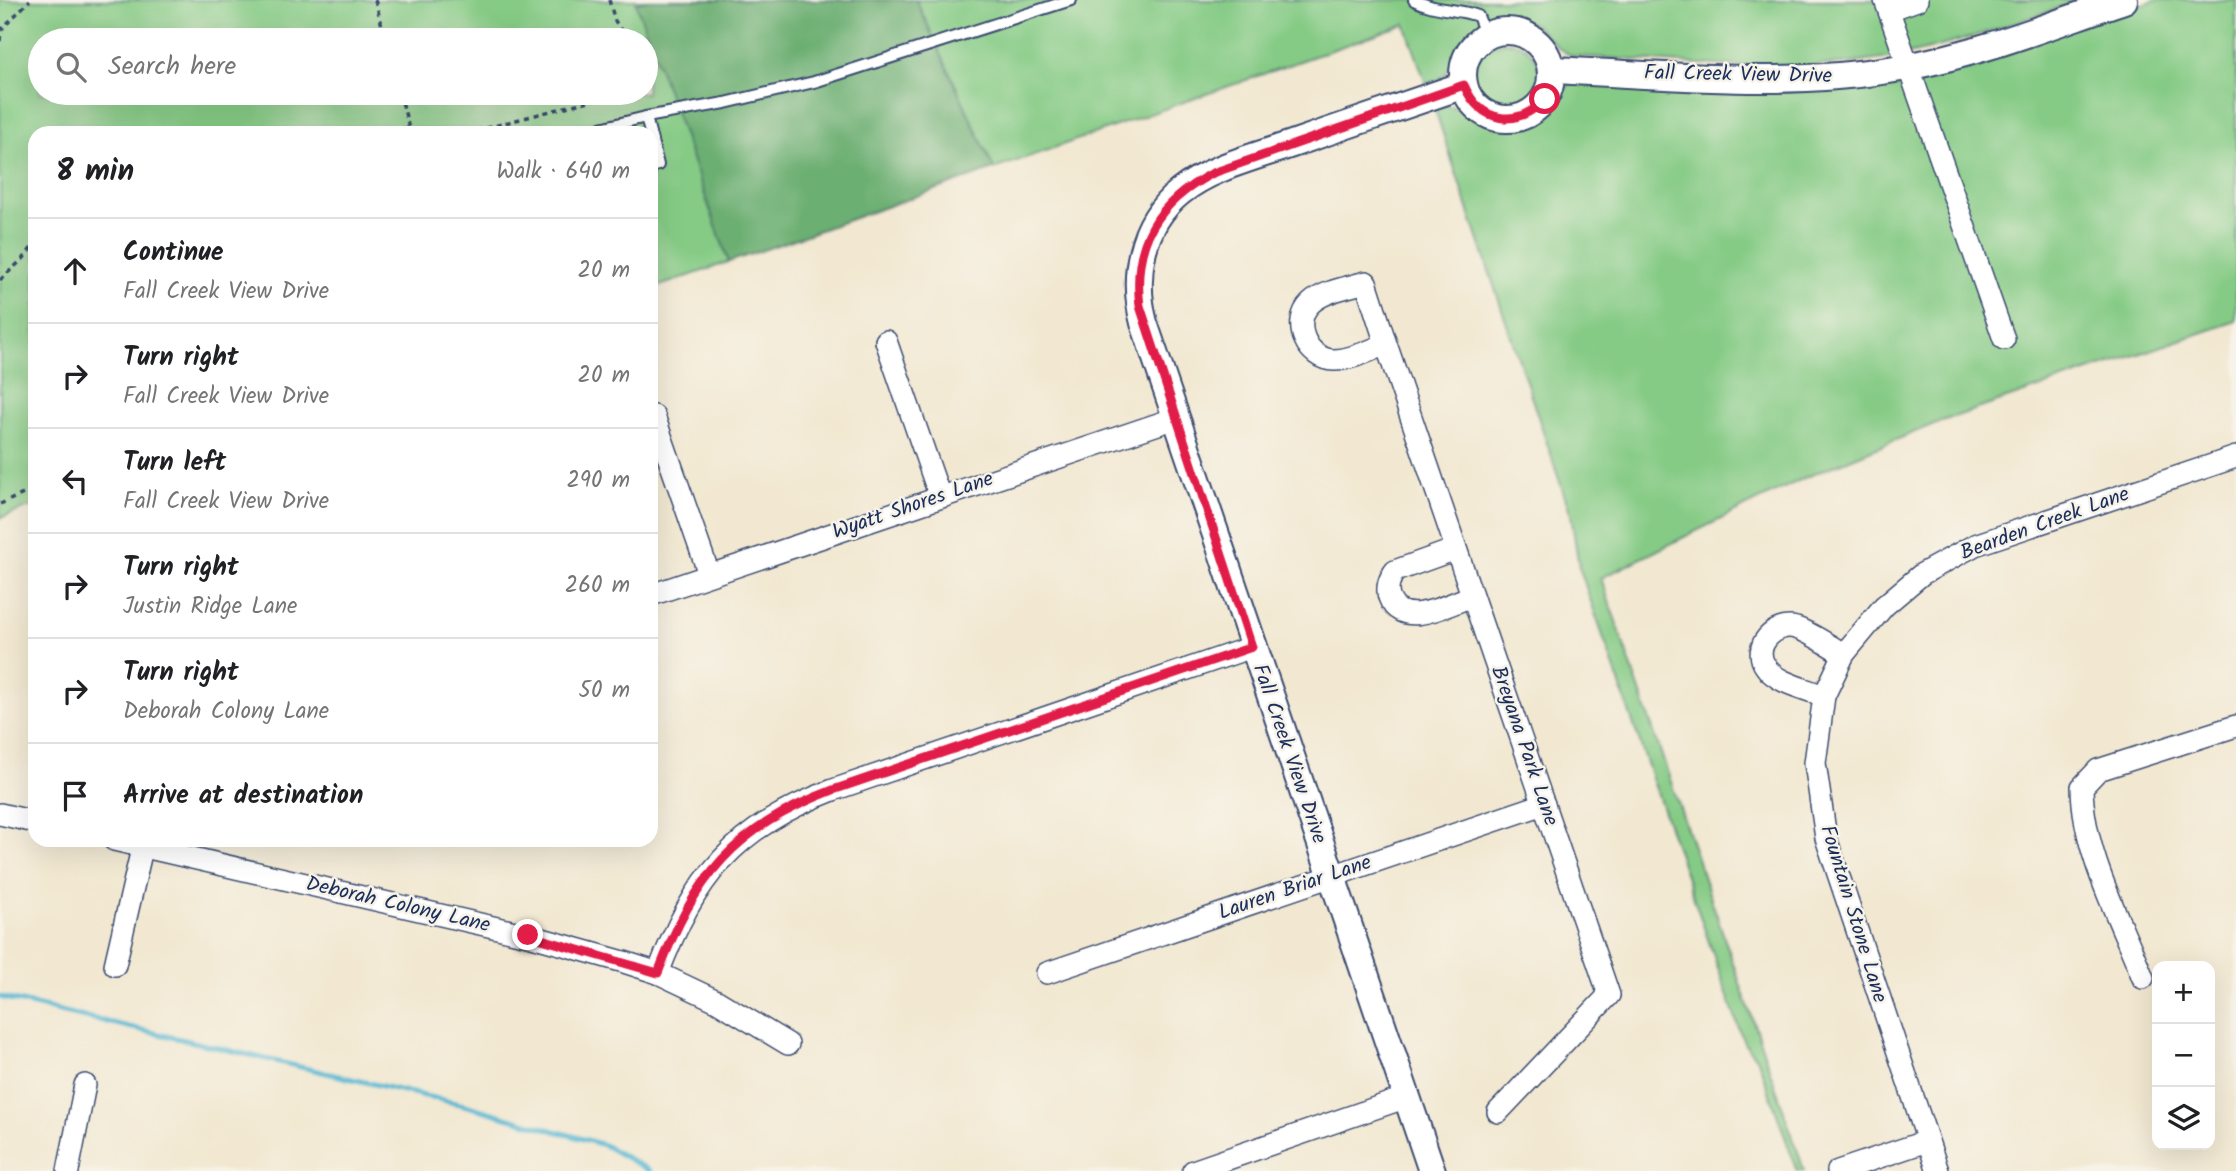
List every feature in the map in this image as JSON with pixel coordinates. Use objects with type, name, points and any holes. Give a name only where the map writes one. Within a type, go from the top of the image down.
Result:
[{"type":"street","points":[[1917,0],[1887,5],[2004,339]]},
{"type":"street","name":"Fall Creek View Drive","points":[[1552,70],[1760,79],[1840,76],[1907,67],[1994,44],[2124,0]]},
{"type":"street","points":[[1500,31],[1528,35],[1544,50],[1552,70],[1551,85],[1545,99],[1522,117],[1507,119],[1486,114],[1469,99],[1464,85],[1466,57],[1486,36],[1500,31]]},
{"type":"street","name":"Fall Creek View Drive","points":[[1432,1171],[1144,323],[1137,286],[1143,248],[1165,208],[1187,187],[1237,163],[1464,85]]},
{"type":"street","points":[[886,341],[940,497]]},
{"type":"street","name":"Breyana Park Lane","points":[[1386,344],[1609,995],[1498,1112]]},
{"type":"street","name":"Wyatt Shores Lane","points":[[658,592],[1176,418]]},
{"type":"street","points":[[658,427],[709,574]]},
{"type":"street","name":"Bearden Creek Lane","points":[[1844,654],[1884,606],[1923,575],[1975,545],[2236,457]]},
{"type":"street","points":[[1456,548],[1395,571],[1388,586],[1390,599],[1400,612],[1412,615],[1472,596]]},
{"type":"street","points":[[1824,696],[1775,676],[1764,666],[1761,649],[1768,634],[1782,627],[1797,628],[1844,654]]},
{"type":"street","points":[[658,973],[678,922],[707,876],[728,853],[782,812],[833,790],[1252,647]]},
{"type":"street","name":"Fountain Stone Lane","points":[[1844,654],[1824,696],[1815,763],[1826,838],[1938,1171]]},
{"type":"street","points":[[2144,978],[2099,869],[2082,811],[2082,787],[2098,770],[2236,726]]},
{"type":"street","name":"Lauren Briar Lane","points":[[1047,973],[1544,804]]},
{"type":"street","points":[[0,814],[28,820]]},
{"type":"street","points":[[115,965],[142,847]]},
{"type":"street","name":"Deborah Colony Lane","points":[[160,847],[528,935],[658,973],[717,1001],[788,1044]]},
{"type":"street","points":[[68,1171],[85,1085]]},
{"type":"street","points":[[1193,1171],[1407,1097]]},
{"type":"street","points":[[1838,1171],[1927,1141]]},
{"type":"lane","points":[[609,126],[814,82],[1071,0]]},
{"type":"lane","points":[[1414,0],[1429,8],[1478,16],[1486,36]]},
{"type":"lane","points":[[646,117],[648,126]]},
{"type":"path","points":[[0,41],[1,30],[30,0]]},
{"type":"path","points":[[375,0],[383,28]]},
{"type":"path","points":[[609,0],[620,28]]},
{"type":"path","points":[[403,105],[408,126]]},
{"type":"path","points":[[494,126],[574,105]]},
{"type":"path","points":[[0,280],[28,250]]},
{"type":"path","points":[[0,504],[28,492]]},
{"type":"green space","points":[[0,0],[648,0],[636,3],[645,28],[28,28],[28,105],[658,105],[658,64],[729,262],[658,287],[658,126],[28,126],[28,508],[0,518]]},
{"type":"green space","points":[[648,0],[916,0],[994,169],[729,262],[658,64],[658,28],[645,28],[636,3]]},
{"type":"green space","points":[[916,0],[2082,0],[1973,37],[1917,52],[1825,65],[1717,65],[1573,56],[1560,49],[1526,21],[1516,18],[1496,19],[1468,33],[1461,40],[1444,75],[1426,84],[1405,24],[994,169]]},
{"type":"green space","points":[[2155,0],[2236,0],[2236,321],[1939,422],[1804,478],[1601,578],[1804,1170],[1797,1171],[1758,1060],[1744,1043],[1579,567],[1571,515],[1434,107],[1457,107],[1497,127],[1521,128],[1540,119],[1561,93],[1574,82],[1746,89],[2029,43]]},
{"type":"green space","points":[[1513,42],[1531,51],[1538,62],[1538,88],[1531,99],[1520,106],[1501,108],[1483,99],[1476,88],[1474,69],[1483,51],[1494,44]]},
{"type":"waterway","points":[[0,997],[468,1106],[604,1145],[650,1171]]},
{"type":"route","points":[[528,935],[658,973],[678,922],[707,876],[728,853],[782,812],[833,790],[1252,647],[1144,323],[1137,286],[1138,268],[1143,248],[1153,227],[1165,208],[1180,192],[1213,173],[1464,85],[1469,99],[1479,110],[1493,117],[1522,117],[1535,110],[1545,99]]}]
